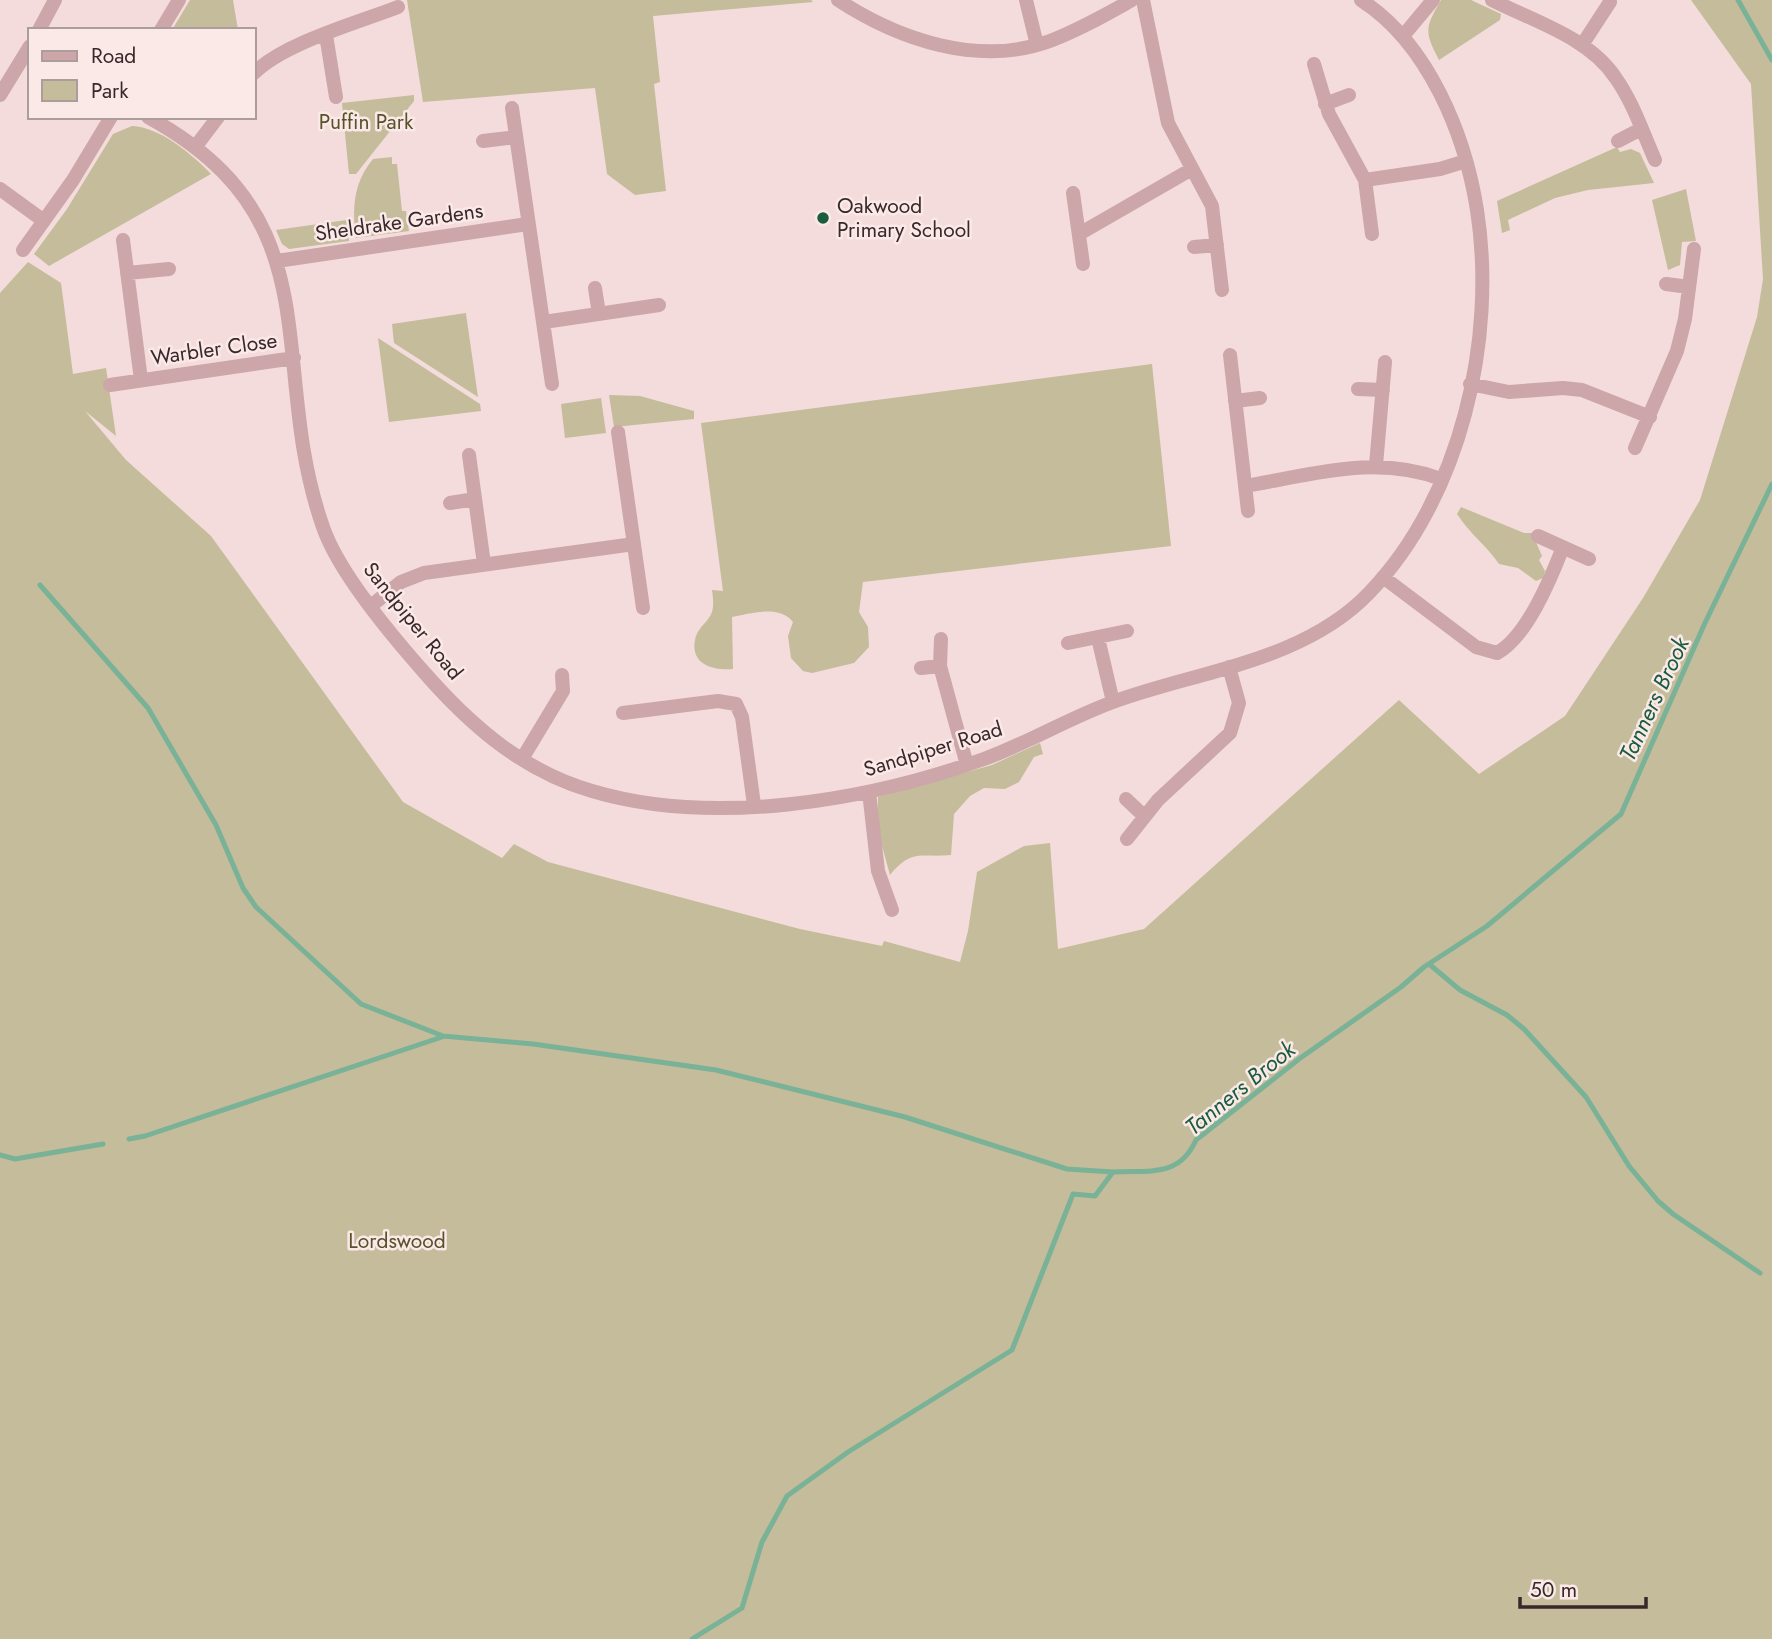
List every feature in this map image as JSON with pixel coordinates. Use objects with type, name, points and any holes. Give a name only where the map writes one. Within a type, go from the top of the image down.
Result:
[{"type":"street","points":[[40,28],[55,0]]},
{"type":"street","points":[[162,28],[178,0]]},
{"type":"street","points":[[838,0],[877,22],[939,45],[972,52],[1014,50],[1037,45],[1078,29],[1132,0]]},
{"type":"street","points":[[1026,0],[1037,45]]},
{"type":"street","points":[[1143,0],[1168,123],[1203,184],[1212,206],[1222,290]]},
{"type":"street","name":"Sandpiper Road","points":[[151,119],[196,146],[239,189],[267,233],[277,261],[294,358],[305,448],[323,527],[336,556],[415,662],[461,713],[522,759],[570,784],[630,800],[688,806],[754,805],[869,792],[967,765],[1113,702],[1274,651],[1332,623],[1352,609],[1383,577],[1418,529],[1441,479],[1460,425],[1478,334],[1482,268],[1479,224],[1466,161],[1442,103],[1403,36],[1377,10],[1361,0]]},
{"type":"street","points":[[1403,36],[1433,0]]},
{"type":"street","points":[[1492,0],[1582,45],[1604,62],[1616,77],[1655,160]]},
{"type":"street","points":[[1582,45],[1610,2]]},
{"type":"street","points":[[256,71],[273,58],[398,7]]},
{"type":"street","points":[[326,35],[336,97]]},
{"type":"street","points":[[0,95],[28,49]]},
{"type":"street","points":[[1314,64],[1325,104],[1365,180],[1372,234]]},
{"type":"street","points":[[1325,104],[1349,95]]},
{"type":"street","points":[[512,108],[552,384]]},
{"type":"street","points":[[23,250],[110,119]]},
{"type":"street","points":[[196,146],[216,119]]},
{"type":"street","points":[[1618,141],[1641,129]]},
{"type":"street","points":[[483,141],[516,137]]},
{"type":"street","points":[[1365,180],[1440,169],[1466,161]]},
{"type":"street","points":[[1079,234],[1192,169]]},
{"type":"street","points":[[0,188],[44,221]]},
{"type":"street","points":[[1073,193],[1083,264]]},
{"type":"street","name":"Sheldrake Gardens","points":[[277,261],[528,224]]},
{"type":"street","name":"Warbler Close","points":[[123,240],[141,380]]},
{"type":"street","points":[[1194,247],[1217,245]]},
{"type":"street","points":[[1635,448],[1677,351],[1694,249]]},
{"type":"street","points":[[127,272],[169,268]]},
{"type":"street","points":[[1666,284],[1689,287]]},
{"type":"street","points":[[595,288],[598,314]]},
{"type":"street","points":[[544,322],[659,305]]},
{"type":"street","points":[[1230,355],[1248,511]]},
{"type":"street","name":"Warbler Close","points":[[110,385],[294,358]]},
{"type":"street","points":[[1376,465],[1385,362]]},
{"type":"street","points":[[1470,384],[1509,392],[1563,388],[1583,390],[1650,417]]},
{"type":"street","points":[[1359,389],[1382,390]]},
{"type":"street","points":[[1235,401],[1260,398]]},
{"type":"street","points":[[618,432],[643,608]]},
{"type":"street","points":[[469,456],[484,564]]},
{"type":"street","points":[[1245,486],[1376,465],[1407,469],[1441,479]]},
{"type":"street","points":[[450,503],[475,499]]},
{"type":"street","points":[[1538,536],[1589,559]]},
{"type":"street","points":[[372,605],[412,576],[634,544]]},
{"type":"street","points":[[1383,577],[1476,647],[1497,653],[1504,649],[1530,616],[1563,547]]},
{"type":"street","points":[[1068,643],[1127,631]]},
{"type":"street","points":[[1098,638],[1113,702]]},
{"type":"street","points":[[941,639],[940,666],[967,765]]},
{"type":"street","points":[[921,668],[940,666]]},
{"type":"street","points":[[1127,839],[1144,816],[1222,741],[1235,723],[1239,703],[1229,667]]},
{"type":"street","points":[[522,759],[564,691],[562,675]]},
{"type":"street","points":[[623,713],[718,701],[736,704],[742,717],[754,805]]},
{"type":"street","points":[[869,792],[878,871],[892,910]]},
{"type":"street","points":[[1126,799],[1144,816]]},
{"type":"green space","points":[[190,0],[233,0],[238,28],[173,28]]},
{"type":"green space","points":[[407,0],[813,2],[653,16],[660,82],[654,84],[666,191],[635,195],[607,174],[595,88],[423,102]]},
{"type":"green space","points":[[1441,0],[1471,0],[1501,14],[1500,20],[1439,60],[1428,30]]},
{"type":"green space","name":"Lordswood","points":[[1691,0],[1772,0],[1772,1639],[0,1639],[0,293],[28,262],[61,283],[73,374],[106,368],[116,436],[85,411],[126,460],[211,536],[403,802],[502,858],[514,844],[548,862],[800,929],[882,946],[884,941],[960,962],[968,931],[977,872],[1024,846],[1050,843],[1058,949],[1144,929],[1399,700],[1479,774],[1565,716],[1643,598],[1700,500],[1757,317],[1763,279],[1751,84]]},
{"type":"green space","name":"Puffin Park","points":[[414,95],[414,101],[356,174],[349,174],[342,103]]},
{"type":"green space","points":[[132,126],[154,131],[165,137],[211,174],[49,266],[34,254],[67,209],[113,134]]},
{"type":"green space","points":[[1617,147],[1620,152],[1631,149],[1640,153],[1654,183],[1588,190],[1555,198],[1508,220],[1510,230],[1502,233],[1497,201]]},
{"type":"green space","points":[[392,157],[392,164],[397,164],[402,211],[406,211],[409,231],[356,238],[354,207],[361,177],[373,159]]},
{"type":"green space","points":[[1686,189],[1696,241],[1682,242],[1680,265],[1668,270],[1652,200]]},
{"type":"green space","points":[[347,220],[349,241],[289,249],[282,244],[276,230]]},
{"type":"green space","points":[[466,313],[478,397],[394,343],[392,324]]},
{"type":"green space","points":[[378,338],[480,404],[481,411],[389,422]]},
{"type":"green space","points":[[1152,364],[1171,546],[863,582],[859,612],[868,627],[869,647],[854,663],[812,673],[803,671],[791,658],[788,636],[793,622],[781,613],[773,612],[732,617],[733,669],[710,667],[698,659],[694,645],[699,630],[712,612],[712,590],[723,591],[701,423]]},
{"type":"green space","points":[[609,395],[640,396],[694,411],[694,419],[614,427]]},
{"type":"green space","points":[[601,398],[606,433],[565,438],[561,404]]},
{"type":"green space","points":[[1461,507],[1524,533],[1532,533],[1542,556],[1539,560],[1545,571],[1543,578],[1536,581],[1518,568],[1499,564],[1457,514]]},
{"type":"green space","points":[[1040,743],[1043,754],[1034,757],[1019,782],[1005,789],[984,788],[970,796],[954,814],[951,855],[911,858],[890,875],[878,831],[878,797],[992,765]]},
{"type":"waterway","name":"Tanners Brook","points":[[1738,0],[1772,60]]},
{"type":"waterway","name":"Tanners Brook","points":[[692,1639],[742,1608],[762,1542],[787,1496],[848,1452],[1012,1350],[1073,1194],[1095,1196],[1113,1172],[1162,1170],[1181,1161],[1196,1140],[1299,1059],[1401,987],[1424,967],[1487,926],[1621,814],[1704,625],[1772,484]]},
{"type":"waterway","points":[[40,585],[148,708],[216,825],[243,888],[256,907],[361,1004],[443,1036],[533,1044],[716,1070],[905,1117],[1067,1169],[1113,1172]]},
{"type":"waterway","points":[[1429,964],[1460,990],[1507,1015],[1524,1029],[1586,1097],[1629,1166],[1658,1201],[1760,1273]]},
{"type":"waterway","points":[[129,1139],[145,1136],[442,1037]]},
{"type":"waterway","points":[[0,1155],[15,1159],[103,1144]]},
{"type":"place","name":"Oakwood Primary School","points":[[823,218]]}]
